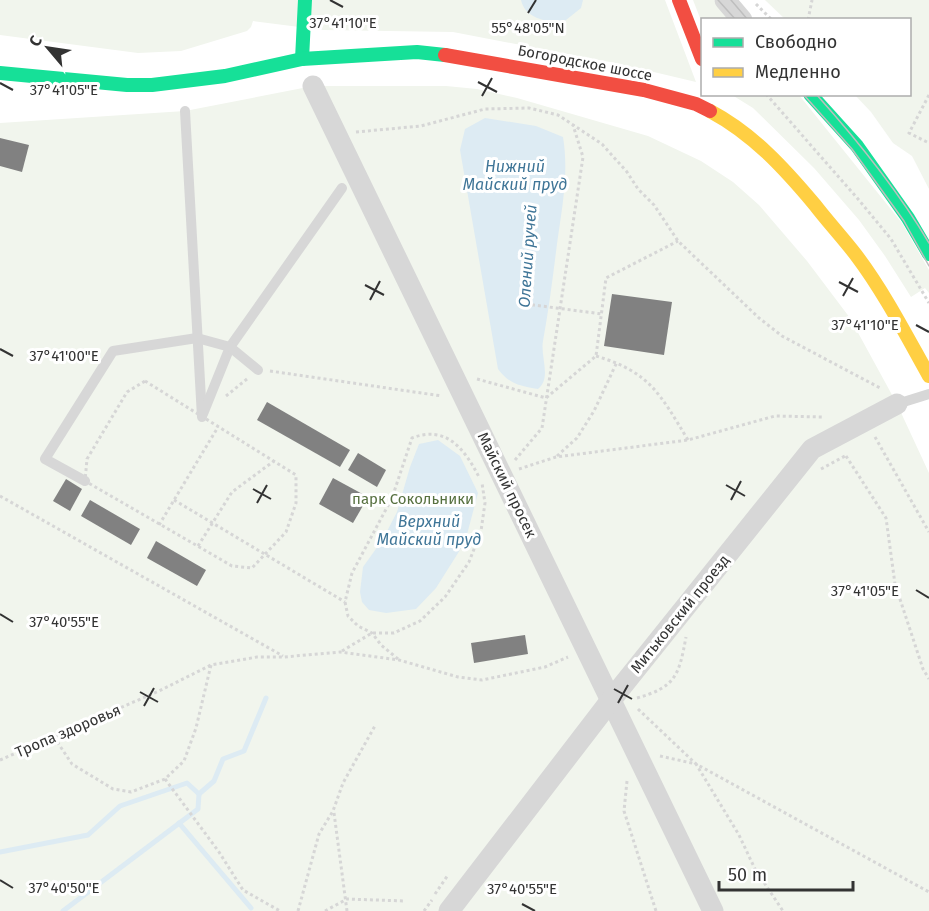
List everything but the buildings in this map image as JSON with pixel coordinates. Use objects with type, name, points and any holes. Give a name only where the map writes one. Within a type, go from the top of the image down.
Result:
[{"type":"main road","points":[[305,0],[308,73]]},
{"type":"main road","points":[[679,0],[701,56]]},
{"type":"main road","name":"Богородское шоссе","points":[[0,73],[127,85],[152,85],[225,76],[308,73],[396,52],[459,56],[644,90],[696,104],[727,120],[765,149],[790,175],[856,255],[898,319],[929,376]]},
{"type":"main road","points":[[812,96],[857,146],[908,218],[929,254]]},
{"type":"street","points":[[725,0],[740,18]]},
{"type":"street","name":"Майский просек","points":[[308,73],[450,391],[502,475],[713,911]]},
{"type":"street","points":[[718,96],[727,120]]},
{"type":"street","name":"Митьковский проезд","points":[[449,911],[611,700],[812,449],[897,404]]},
{"type":"lane","points":[[185,111],[197,338],[206,413]]},
{"type":"lane","points":[[206,413],[230,347],[342,188]]},
{"type":"lane","points":[[85,481],[45,459],[113,351],[197,338],[230,347],[258,370]]},
{"type":"lane","name":"Митьковский проезд","points":[[897,404],[929,394]]},
{"type":"path","points":[[752,0],[770,18]]},
{"type":"path","points":[[808,18],[813,0]]},
{"type":"path","points":[[929,95],[909,134],[929,143]]},
{"type":"path","points":[[768,96],[891,239],[929,303]]},
{"type":"path","points":[[337,134],[422,126],[485,109],[530,108],[558,115],[602,144],[654,205],[678,241],[759,318],[782,336],[882,389]]},
{"type":"path","points":[[502,475],[542,428],[583,157],[573,125]]},
{"type":"path","points":[[546,399],[596,356],[606,278],[678,241]]},
{"type":"path","points":[[526,304],[602,314]]},
{"type":"path","points":[[596,356],[617,362],[642,376],[664,400],[688,440]]},
{"type":"path","points":[[556,457],[578,438],[594,411],[617,362]]},
{"type":"path","points":[[226,396],[258,370],[450,391],[473,378],[546,399]]},
{"type":"path","points":[[145,381],[206,413],[218,427],[296,475],[296,503],[286,532],[252,568],[232,566],[85,481],[87,459],[127,392],[145,381]]},
{"type":"path","points":[[502,475],[556,457],[688,440],[775,416],[823,417]]},
{"type":"path","points":[[866,420],[929,532]]},
{"type":"path","points":[[159,525],[218,427]]},
{"type":"path","points":[[424,433],[441,435],[458,445],[483,484],[484,503],[481,531],[469,562],[445,597],[420,621],[394,633],[372,633],[358,626],[348,616],[345,602],[352,573],[392,498],[412,438],[424,433]]},
{"type":"path","points":[[845,456],[886,518],[895,584],[923,669],[929,679]]},
{"type":"path","points":[[198,546],[232,492],[274,461]]},
{"type":"path","points":[[0,496],[284,657]]},
{"type":"path","points":[[174,500],[345,602]]},
{"type":"path","points":[[340,652],[372,633]]},
{"type":"path","points":[[372,633],[381,645],[399,660]]},
{"type":"path","name":"Тропа здоровья","points":[[0,760],[159,691],[211,665],[257,657],[340,652],[399,660],[458,677],[482,680],[545,667],[586,649]]},
{"type":"path","points":[[54,737],[72,764],[113,789],[131,792],[165,779],[184,761],[196,728],[211,665]]},
{"type":"path","points":[[638,709],[696,764],[739,835],[755,869],[783,911]]},
{"type":"path","points":[[298,911],[319,834],[333,811],[343,783],[376,724]]},
{"type":"path","points":[[656,911],[624,811],[628,776],[640,760],[656,755],[696,764],[929,892]]},
{"type":"path","points":[[165,779],[219,852],[243,890],[280,911]]},
{"type":"path","points":[[333,811],[347,911]]},
{"type":"path","points":[[325,911],[347,899],[405,901]]},
{"type":"green space","points":[[0,0],[665,0],[696,82],[620,64],[453,32],[323,30],[253,21],[247,31],[181,51],[138,53],[0,35]]},
{"type":"green space","points":[[693,0],[714,0],[730,18],[701,18],[701,20]]},
{"type":"green space","points":[[765,0],[929,0],[929,189],[912,156],[893,143],[871,112],[856,96],[911,96],[911,18],[784,18]]},
{"type":"green space","name":"парк Сокольники","points":[[313,86],[446,86],[477,89],[517,98],[648,136],[701,161],[733,182],[759,205],[807,261],[850,318],[897,404],[929,473],[929,911],[0,911],[0,123],[185,111]]},
{"type":"green space","points":[[734,96],[800,96],[902,223],[929,270],[929,293],[925,288],[911,297],[859,220],[814,168],[753,108]]},
{"type":"water","points":[[521,0],[583,0],[581,8],[561,24],[531,15]]},
{"type":"water","name":"Нижний Майский пруд","points":[[485,118],[536,126],[563,137],[564,190],[542,347],[545,373],[538,389],[515,384],[498,369],[460,150],[465,129]]},
{"type":"water","name":"Верхний Майский пруд","points":[[438,440],[460,456],[478,493],[465,542],[436,588],[416,609],[386,613],[369,610],[362,602],[360,592],[363,567],[383,539],[397,512],[419,444]]},
{"type":"waterway","name":"Олений ручей","points":[[0,852],[88,835],[120,806],[187,783],[199,794],[214,781],[223,759],[244,751],[266,698]]},
{"type":"waterway","points":[[63,911],[198,809],[199,794]]},
{"type":"waterway","points":[[179,823],[251,908]]},
{"type":"tram line","points":[[718,0],[734,18]]},
{"type":"tram line","points":[[731,0],[746,18]]},
{"type":"tram line","points":[[805,96],[852,149],[904,221],[929,266]]},
{"type":"tram line","points":[[818,96],[876,166],[929,243]]},
{"type":"traffic: fast","points":[[302,59],[305,0]]},
{"type":"traffic: fast","points":[[0,73],[127,85],[152,85],[225,76],[302,59],[417,52],[445,55]]},
{"type":"traffic: fast","points":[[812,96],[857,146],[908,218],[929,254]]},
{"type":"traffic: slow","points":[[710,111],[740,130],[767,153],[846,242],[885,299],[929,376]]},
{"type":"traffic: jam","points":[[679,0],[701,56]]},
{"type":"traffic: jam","points":[[445,55],[644,90],[696,104],[710,111]]}]
